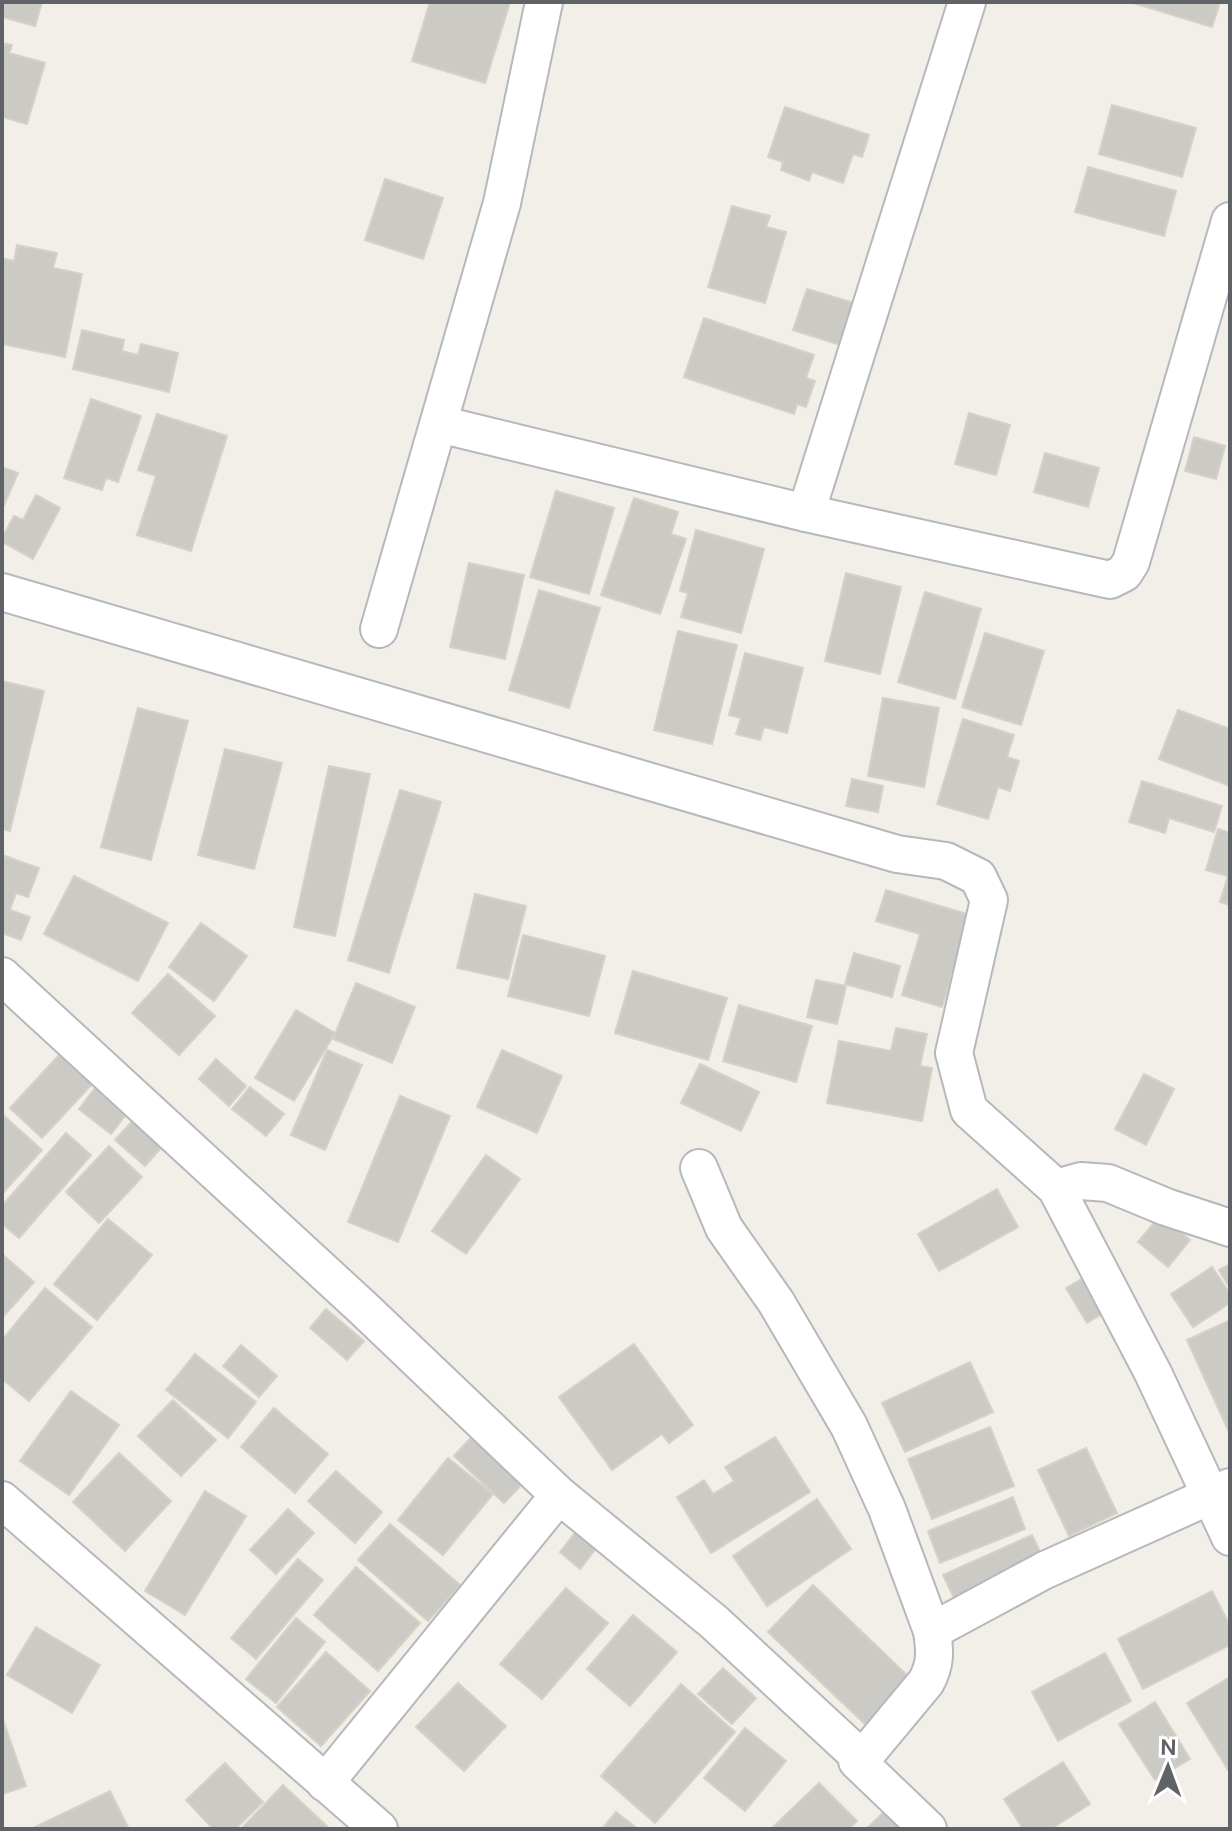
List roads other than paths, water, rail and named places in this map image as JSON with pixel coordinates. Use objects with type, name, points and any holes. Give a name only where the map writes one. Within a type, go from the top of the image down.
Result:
[{"type":"street","points":[[379,629],[502,203],[544,2]]},
{"type":"street","points":[[806,513],[967,2]]},
{"type":"street","points":[[439,424],[806,513],[1110,580],[1124,573],[1135,548],[1230,221]]},
{"type":"street","points":[[2,592],[897,854],[946,861],[978,877],[989,900],[954,1053],[969,1110],[1056,1188],[1153,1373],[1221,1491],[1230,1537]]},
{"type":"street","points":[[2,976],[363,1308],[559,1495],[714,1622],[862,1759]]},
{"type":"street","points":[[699,1168],[724,1228],[776,1302],[849,1426],[887,1509],[932,1631],[936,1652],[933,1669],[926,1682],[862,1759],[857,1761],[928,1829]]},
{"type":"street","points":[[1056,1188],[1081,1181],[1108,1183],[1166,1207],[1230,1228]]},
{"type":"street","points":[[932,1631],[1045,1570],[1221,1491]]},
{"type":"street","points":[[325,1783],[559,1495]]},
{"type":"street","points":[[2,1500],[379,1829]]}]
